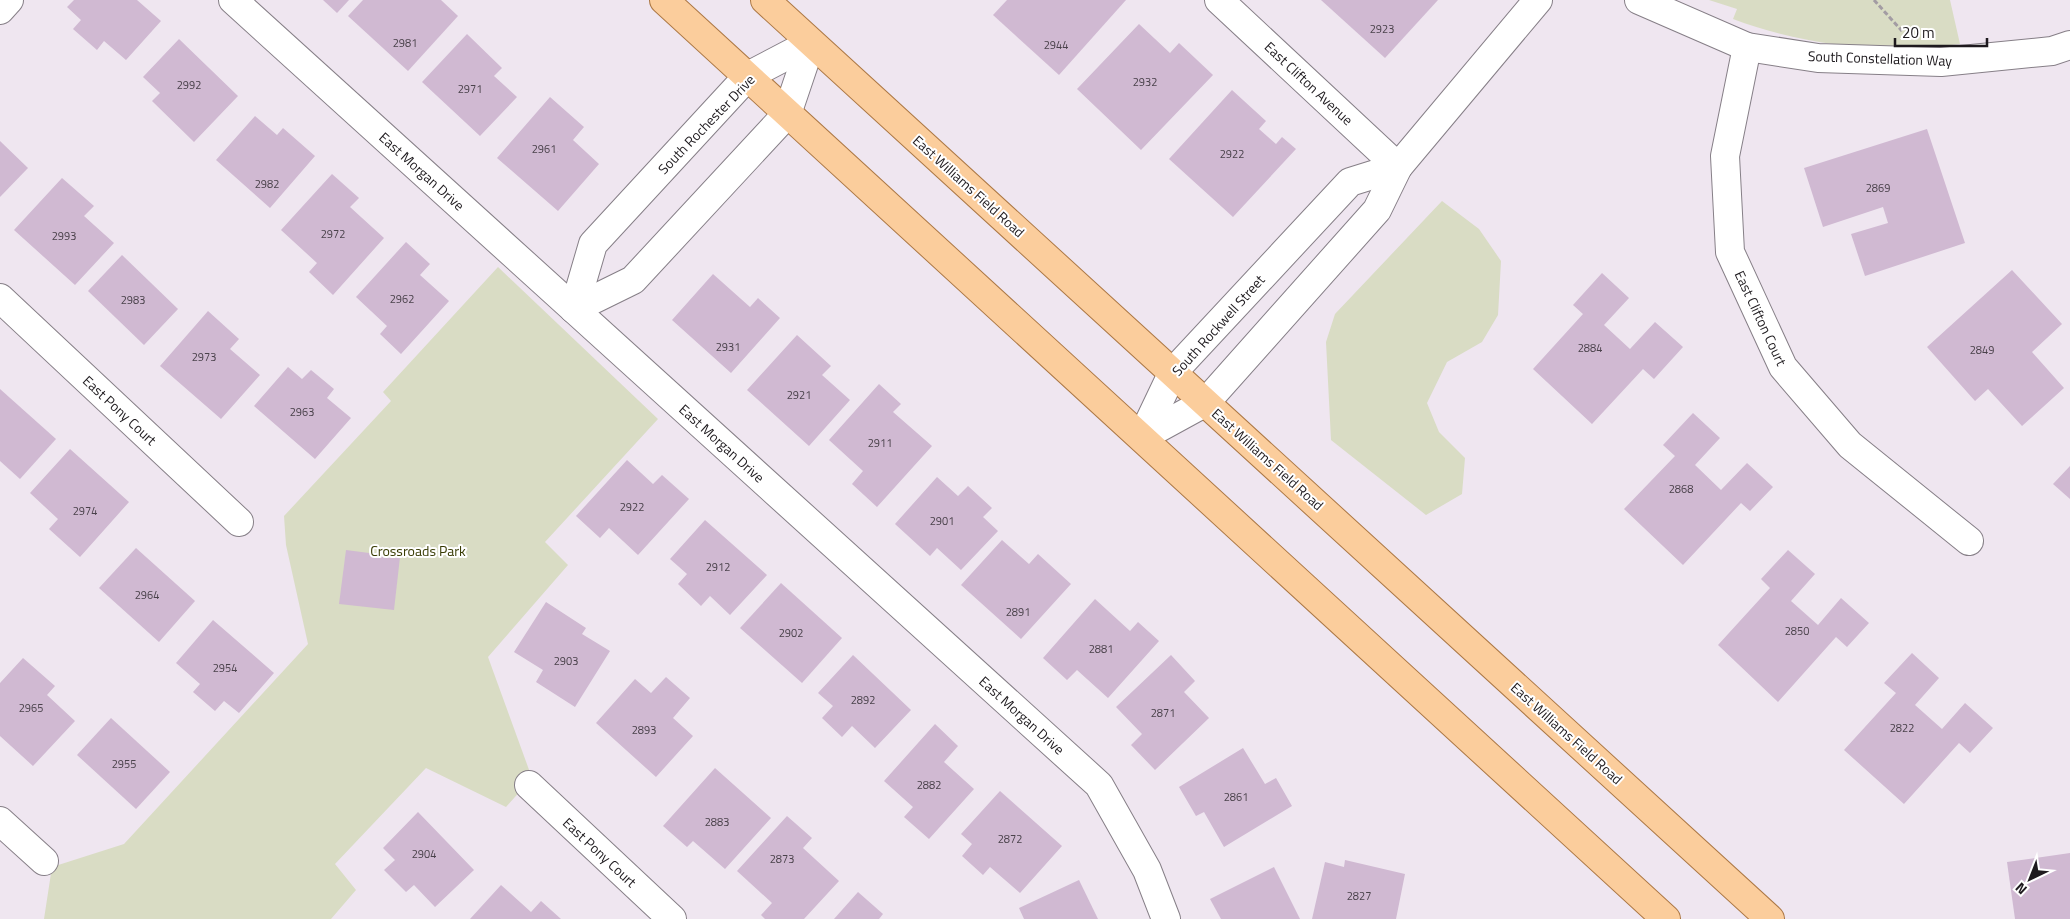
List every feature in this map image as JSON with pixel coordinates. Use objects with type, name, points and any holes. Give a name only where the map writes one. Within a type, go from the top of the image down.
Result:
[{"type":"main road","points":[[664,0],[1666,919]]},
{"type":"main road","name":"East Williams Field Road","points":[[765,0],[1770,919]]},
{"type":"street","points":[[0,10],[9,0]]},
{"type":"street","name":"East Morgan Drive","points":[[233,0],[1099,785],[1147,870],[1166,919]]},
{"type":"street","name":"East Clifton Avenue","points":[[1219,0],[1398,166]]},
{"type":"street","points":[[1142,437],[1206,402],[1377,210],[1398,166],[1538,0]]},
{"type":"street","name":"South Constellation Way","points":[[1639,0],[1747,47],[1818,58],[1941,62],[2052,51],[2070,45]]},
{"type":"street","points":[[574,309],[633,280],[787,114],[811,43]]},
{"type":"street","name":"South Rochester Drive","points":[[574,309],[593,244],[748,76],[811,43]]},
{"type":"street","name":"East Clifton Court","points":[[1747,47],[1725,156],[1730,252],[1782,367],[1850,445],[1969,541]]},
{"type":"street","name":"South Rockwell Street","points":[[1142,437],[1173,372],[1350,182],[1398,166]]},
{"type":"street","name":"East Pony Court","points":[[0,298],[239,522]]},
{"type":"street","name":"East Pony Court","points":[[528,785],[672,919]]},
{"type":"street","points":[[0,821],[44,861]]},
{"type":"path","points":[[1874,0],[1909,38]]},
{"type":"green space","points":[[1709,0],[1950,0],[1960,44],[1931,47],[1874,48],[1816,41],[1788,36],[1733,19],[1737,9]]},
{"type":"green space","points":[[1442,201],[1479,229],[1501,261],[1498,315],[1482,342],[1447,362],[1427,403],[1439,432],[1465,458],[1462,494],[1426,515],[1331,440],[1326,342],[1335,314]]},
{"type":"green space","name":"Crossroads Park","points":[[498,267],[658,419],[545,542],[568,565],[488,657],[532,778],[506,807],[426,768],[335,864],[356,890],[331,919],[44,919],[52,867],[124,844],[308,644],[286,545],[284,516],[391,401],[383,392]]},
{"type":"building","points":[[74,0],[137,0],[161,21],[126,60],[104,41],[97,50],[73,29],[81,20],[67,7]]},
{"type":"building","points":[[323,0],[349,0],[337,13]]},
{"type":"building","points":[[363,0],[441,0],[458,16],[408,71],[348,16]]},
{"type":"building","points":[[1007,0],[1126,0],[1059,75],[993,15]]},
{"type":"building","points":[[1321,0],[1438,0],[1385,58]]},
{"type":"building","points":[[1139,24],[1170,53],[1179,43],[1213,75],[1141,150],[1077,89]]},
{"type":"building","points":[[467,34],[502,68],[494,76],[517,97],[480,136],[422,82]]},
{"type":"building","points":[[179,39],[238,96],[194,142],[152,101],[160,93],[143,77]]},
{"type":"building","points":[[1232,90],[1266,121],[1259,129],[1276,144],[1282,137],[1296,149],[1233,217],[1169,159]]},
{"type":"building","points":[[550,97],[584,127],[573,140],[599,164],[558,211],[497,158]]},
{"type":"building","points":[[255,116],[277,135],[283,128],[315,156],[270,208],[216,160]]},
{"type":"building","points":[[1927,129],[1965,243],[1865,276],[1851,234],[1888,223],[1883,207],[1823,227],[1804,168]]},
{"type":"building","points":[[0,141],[28,168],[0,197]]},
{"type":"building","points":[[332,174],[359,198],[350,207],[384,238],[333,295],[309,272],[317,263],[281,230]]},
{"type":"building","points":[[62,178],[94,206],[84,216],[114,243],[75,285],[14,230]]},
{"type":"building","points":[[406,242],[430,264],[420,275],[449,301],[401,354],[380,334],[387,326],[356,297]]},
{"type":"building","points":[[122,255],[178,309],[144,345],[88,291]]},
{"type":"building","points":[[2012,270],[2062,324],[2032,352],[2064,388],[2022,426],[1988,389],[1975,401],[1927,347]]},
{"type":"building","points":[[1602,273],[1629,298],[1604,325],[1630,349],[1655,322],[1683,347],[1654,379],[1643,369],[1592,424],[1533,369],[1583,314],[1573,305]]},
{"type":"building","points":[[713,274],[750,307],[758,298],[780,318],[731,373],[672,320]]},
{"type":"building","points":[[208,311],[239,339],[230,349],[260,375],[221,419],[160,366]]},
{"type":"building","points":[[797,335],[831,366],[822,375],[850,400],[809,446],[747,390]]},
{"type":"building","points":[[288,367],[302,379],[311,370],[334,389],[327,398],[351,418],[315,459],[254,406]]},
{"type":"building","points":[[879,384],[901,404],[893,412],[932,446],[877,507],[852,484],[863,471],[829,440]]},
{"type":"building","points":[[0,389],[56,439],[20,479],[0,461]]},
{"type":"building","points":[[1693,413],[1720,438],[1695,465],[1721,490],[1747,463],[1773,487],[1750,511],[1741,503],[1683,565],[1624,509],[1675,456],[1663,445]]},
{"type":"building","points":[[70,449],[129,502],[80,557],[49,529],[58,519],[30,493]]},
{"type":"building","points":[[627,460],[653,484],[662,475],[689,499],[638,555],[609,528],[600,538],[576,516]]},
{"type":"building","points":[[2070,466],[2070,499],[2053,484]]},
{"type":"building","points":[[937,477],[958,496],[968,486],[992,508],[983,517],[998,531],[961,570],[937,548],[930,556],[895,524]]},
{"type":"building","points":[[705,520],[767,575],[730,615],[710,596],[701,606],[678,584],[687,574],[670,559]]},
{"type":"building","points":[[1002,540],[1029,564],[1038,554],[1071,584],[1021,639],[961,585]]},
{"type":"building","points":[[136,548],[195,601],[159,642],[99,588]]},
{"type":"building","points":[[346,550],[400,557],[394,610],[339,604]]},
{"type":"building","points":[[1788,550],[1815,574],[1791,601],[1818,625],[1841,598],[1869,623],[1847,647],[1836,637],[1778,702],[1718,645],[1770,588],[1761,579]]},
{"type":"building","points":[[781,583],[842,638],[802,683],[740,628]]},
{"type":"building","points":[[1095,599],[1130,631],[1138,622],[1159,641],[1108,698],[1077,670],[1067,680],[1043,658]]},
{"type":"building","points":[[546,602],[586,628],[582,634],[610,651],[575,707],[536,682],[543,670],[514,652]]},
{"type":"building","points":[[213,620],[274,673],[239,713],[224,701],[215,711],[193,692],[200,684],[176,663]]},
{"type":"building","points":[[1912,653],[1939,678],[1915,705],[1942,729],[1965,703],[1993,728],[1970,753],[1959,743],[1904,804],[1844,750],[1896,693],[1884,683]]},
{"type":"building","points":[[853,655],[911,710],[875,748],[852,726],[842,737],[822,718],[833,706],[818,693]]},
{"type":"building","points":[[1171,655],[1195,681],[1184,692],[1209,718],[1155,770],[1131,745],[1142,734],[1116,707]]},
{"type":"building","points":[[23,658],[55,686],[47,695],[75,721],[33,766],[0,736],[0,683]]},
{"type":"building","points":[[666,677],[690,698],[673,718],[693,736],[656,777],[596,723],[635,679],[651,693]]},
{"type":"building","points":[[111,718],[170,772],[136,809],[77,755]]},
{"type":"building","points":[[935,724],[958,746],[944,762],[974,789],[929,839],[904,817],[913,807],[884,781]]},
{"type":"building","points":[[1243,748],[1265,784],[1276,778],[1292,806],[1224,847],[1204,812],[1196,816],[1179,787]]},
{"type":"building","points":[[715,768],[771,818],[725,869],[693,841],[687,847],[663,826]]},
{"type":"building","points":[[1000,791],[1062,846],[1020,893],[990,867],[983,875],[962,856],[972,844],[961,834]]},
{"type":"building","points":[[418,812],[474,870],[435,907],[414,885],[406,892],[384,870],[395,860],[383,848]]},
{"type":"building","points":[[787,816],[812,838],[803,848],[839,881],[804,919],[765,919],[761,915],[772,903],[737,871]]},
{"type":"building","points":[[2070,853],[2070,919],[2015,919],[2007,862]]},
{"type":"building","points":[[1345,860],[1405,874],[1396,919],[1312,919],[1325,862],[1344,867]]},
{"type":"building","points":[[1274,867],[1300,919],[1221,919],[1210,899]]},
{"type":"building","points":[[1079,880],[1098,919],[1024,919],[1019,908]]},
{"type":"building","points":[[501,885],[531,912],[541,901],[561,919],[470,919]]},
{"type":"building","points":[[858,892],[883,914],[879,919],[834,919]]}]
